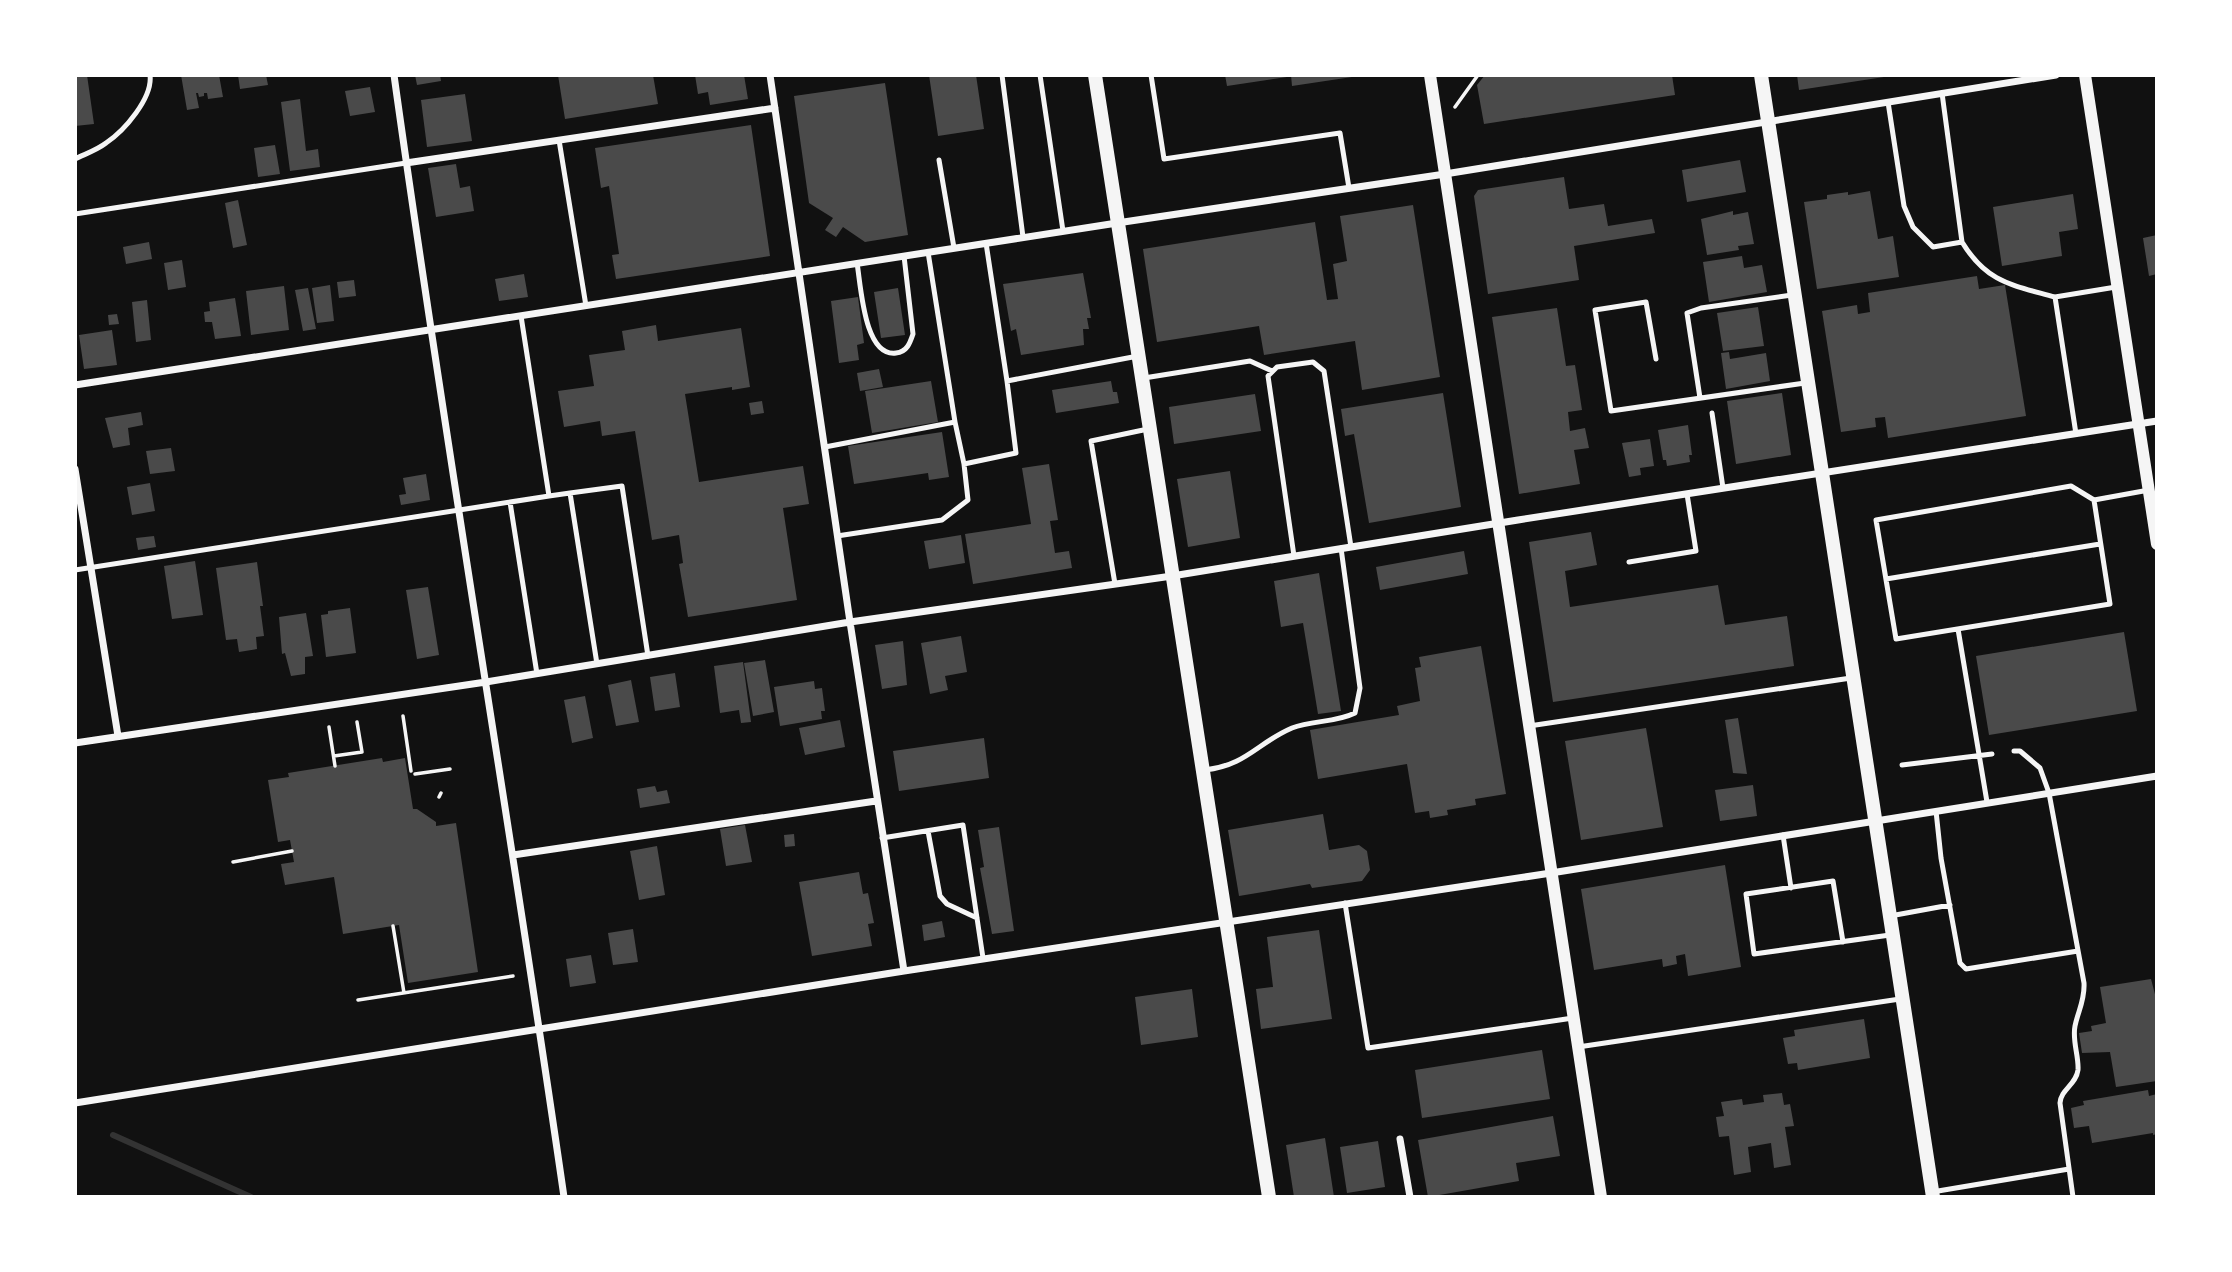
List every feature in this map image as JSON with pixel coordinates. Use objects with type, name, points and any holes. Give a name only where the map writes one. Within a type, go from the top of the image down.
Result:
[{"type":"main road","points":[[1095,75],[1269,1197]]},
{"type":"main road","points":[[1761,75],[1933,1194]]},
{"type":"street","points":[[394,75],[430,331],[460,510],[564,1197]]},
{"type":"street","points":[[770,75],[849,622],[904,971]]},
{"type":"street","points":[[1430,75],[1601,1197]]},
{"type":"street","points":[[75,385],[1444,174],[2056,75]]},
{"type":"street","points":[[2085,75],[2152,495],[2157,544]]},
{"type":"street","points":[[407,163],[775,108]]},
{"type":"street","points":[[75,743],[486,682],[849,622],[1172,576],[2157,421]]},
{"type":"street","points":[[75,469],[118,736]]},
{"type":"street","points":[[75,1103],[983,958],[1551,873],[2157,776]]},
{"type":"street","points":[[513,855],[876,801]]},
{"type":"street","points":[[1400,1139],[1410,1197]]},
{"type":"lane","points":[[75,159],[107,143],[123,126],[148,96],[150,75]]},
{"type":"lane","points":[[1002,75],[1023,237]]},
{"type":"lane","points":[[1040,75],[1063,231]]},
{"type":"lane","points":[[1151,75],[1164,159],[1340,133],[1349,188]]},
{"type":"lane","points":[[1942,93],[1962,242],[1971,257],[1990,275],[2009,284],[2055,297],[2117,287]]},
{"type":"lane","points":[[1888,102],[1905,206],[1913,227],[1933,247],[1962,242]]},
{"type":"lane","points":[[559,140],[586,306]]},
{"type":"lane","points":[[939,160],[954,248]]},
{"type":"lane","points":[[75,214],[407,163]]},
{"type":"lane","points":[[964,464],[1016,453],[986,243]]},
{"type":"lane","points":[[837,536],[942,520],[968,500],[928,252]]},
{"type":"lane","points":[[857,263],[871,337],[879,349],[893,354],[901,352],[909,345],[913,334],[904,256]]},
{"type":"lane","points":[[1700,398],[1687,313],[1701,308],[1795,295]]},
{"type":"lane","points":[[2055,297],[2076,434]]},
{"type":"lane","points":[[1656,359],[1646,302],[1595,310],[1611,411],[1808,382]]},
{"type":"lane","points":[[521,316],[549,496]]},
{"type":"lane","points":[[1007,381],[1138,356]]},
{"type":"lane","points":[[1141,379],[1250,361],[1272,371]]},
{"type":"lane","points":[[1294,556],[1268,376],[1277,367],[1313,362],[1324,371],[1351,547]]},
{"type":"lane","points":[[1712,413],[1723,488]]},
{"type":"lane","points":[[825,447],[955,422]]},
{"type":"lane","points":[[1115,584],[1091,441],[1149,429]]},
{"type":"lane","points":[[75,570],[622,485],[648,656]]},
{"type":"lane","points":[[2094,500],[2110,604],[1896,639],[1876,520],[2071,486],[2094,500],[2152,495]]},
{"type":"lane","points":[[570,493],[597,664]]},
{"type":"lane","points":[[1629,562],[1696,551],[1687,494]]},
{"type":"lane","points":[[510,502],[537,674]]},
{"type":"lane","points":[[1886,579],[2101,544]]},
{"type":"lane","points":[[1202,770],[1222,768],[1244,759],[1274,736],[1296,727],[1325,723],[1355,713],[1360,688],[1341,548]]},
{"type":"lane","points":[[1958,629],[1987,802]]},
{"type":"lane","points":[[1528,726],[1854,677]]},
{"type":"lane","points":[[2014,751],[2020,751],[2040,768],[2049,793],[2085,997],[2075,1025],[2078,1070],[2074,1080],[2061,1095],[2060,1103],[2073,1197]]},
{"type":"lane","points":[[1902,765],[1992,754]]},
{"type":"lane","points":[[1936,811],[1960,963],[1966,968],[2078,951]]},
{"type":"lane","points":[[882,838],[963,825],[983,958]]},
{"type":"lane","points":[[928,831],[940,896],[947,904],[977,918]]},
{"type":"lane","points":[[1783,835],[1791,888]]},
{"type":"lane","points":[[1843,942],[1833,881],[1746,894],[1754,954],[1843,942],[1893,935]]},
{"type":"lane","points":[[1345,903],[1368,1048],[1573,1018]]},
{"type":"lane","points":[[1890,916],[1950,905]]},
{"type":"lane","points":[[1578,1047],[1903,999]]},
{"type":"lane","points":[[1933,1194],[2069,1169]]},
{"type":"path","points":[[1455,107],[1478,75]]},
{"type":"path","points":[[402,716],[413,773],[450,769]]},
{"type":"path","points":[[334,756],[362,752],[357,722]]},
{"type":"path","points":[[329,727],[335,766]]},
{"type":"path","points":[[233,862],[292,852]]},
{"type":"path","points":[[393,926],[404,993]]},
{"type":"path","points":[[358,1000],[513,976]]},
{"type":"path","points":[[443,978],[444,987]]},
{"type":"building","points":[[75,75],[87,75],[94,124],[75,126]]},
{"type":"building","points":[[181,75],[219,75],[223,97],[208,99],[207,93],[199,97],[196,93],[199,108],[187,110]]},
{"type":"building","points":[[238,75],[266,75],[268,85],[240,89]]},
{"type":"building","points":[[415,75],[440,75],[441,81],[417,85]]},
{"type":"building","points":[[558,75],[653,75],[658,104],[565,119]]},
{"type":"building","points":[[695,75],[744,75],[748,99],[710,105],[708,92],[698,94]]},
{"type":"building","points":[[929,75],[976,75],[984,129],[938,136]]},
{"type":"building","points":[[1225,75],[1287,75],[1287,77],[1227,86]]},
{"type":"building","points":[[1291,75],[1352,75],[1352,77],[1292,86]]},
{"type":"building","points":[[1485,75],[1672,75],[1675,95],[1484,124],[1477,85]]},
{"type":"building","points":[[1797,75],[1884,75],[1884,77],[1799,90]]},
{"type":"building","points":[[885,83],[908,235],[865,242],[843,227],[836,237],[825,230],[833,218],[809,203],[794,96]]},
{"type":"building","points":[[370,87],[375,112],[350,116],[345,91]]},
{"type":"building","points":[[465,94],[472,141],[427,147],[421,100]]},
{"type":"building","points":[[300,99],[306,151],[318,149],[320,167],[290,171],[281,102]]},
{"type":"building","points":[[751,125],[770,256],[616,279],[612,255],[619,254],[609,186],[601,188],[595,148]]},
{"type":"building","points":[[275,145],[280,174],[258,177],[254,148]]},
{"type":"building","points":[[1740,160],[1746,192],[1687,202],[1682,170]]},
{"type":"building","points":[[456,164],[460,188],[470,186],[474,211],[436,217],[428,168]]},
{"type":"building","points":[[1564,177],[1569,209],[1604,204],[1608,226],[1652,219],[1655,233],[1574,246],[1579,280],[1488,294],[1474,196],[1478,190]]},
{"type":"building","points":[[1870,191],[1878,239],[1893,236],[1899,277],[1817,289],[1804,202],[1827,199],[1827,195]]},
{"type":"building","points":[[2073,194],[2078,229],[2059,232],[2062,256],[2002,266],[1993,207]]},
{"type":"building","points":[[238,200],[247,245],[233,248],[225,203]]},
{"type":"building","points":[[1413,205],[1440,377],[1362,390],[1355,341],[1264,355],[1259,326],[1157,342],[1143,249],[1315,222],[1327,300],[1338,299],[1333,264],[1347,261],[1340,216]]},
{"type":"building","points":[[1733,211],[1733,215],[1748,212],[1754,244],[1738,246],[1739,250],[1707,255],[1701,219]]},
{"type":"building","points":[[2157,235],[2157,274],[2149,276],[2143,238]]},
{"type":"building","points":[[149,242],[152,259],[126,264],[123,247]]},
{"type":"building","points":[[1742,256],[1744,268],[1762,265],[1767,292],[1709,302],[1703,262]]},
{"type":"building","points":[[182,260],[186,287],[168,290],[164,263]]},
{"type":"building","points":[[1083,273],[1091,318],[1087,318],[1089,329],[1083,329],[1084,345],[1021,355],[1016,329],[1011,331],[1003,284]]},
{"type":"building","points":[[524,274],[528,297],[499,301],[495,279]]},
{"type":"building","points":[[1977,276],[1979,289],[2005,285],[2026,416],[1888,438],[1885,417],[1875,418],[1876,427],[1841,432],[1822,311],[1857,305],[1858,314],[1870,312],[1868,293]]},
{"type":"building","points":[[354,280],[356,296],[339,298],[337,282]]},
{"type":"building","points":[[330,285],[334,321],[317,323],[312,288]]},
{"type":"building","points":[[284,286],[289,330],[251,335],[246,291]]},
{"type":"building","points":[[308,288],[316,329],[303,331],[295,290]]},
{"type":"building","points":[[898,288],[905,335],[881,338],[874,292]]},
{"type":"building","points":[[858,297],[864,343],[857,345],[859,360],[839,363],[831,301]]},
{"type":"building","points":[[235,298],[241,336],[215,339],[212,322],[205,322],[204,312],[210,311],[209,302]]},
{"type":"building","points":[[147,300],[151,340],[136,342],[132,302]]},
{"type":"building","points":[[1758,307],[1764,346],[1723,351],[1717,313]]},
{"type":"building","points":[[1557,308],[1566,366],[1575,365],[1582,410],[1568,412],[1570,431],[1585,428],[1589,448],[1574,450],[1580,484],[1519,494],[1492,317]]},
{"type":"building","points":[[117,314],[119,324],[109,325],[108,315]]},
{"type":"building","points":[[656,325],[658,341],[741,328],[750,387],[685,394],[699,482],[803,466],[809,504],[783,508],[797,600],[688,617],[679,564],[683,563],[679,535],[652,540],[635,431],[602,436],[600,421],[564,427],[558,391],[594,386],[589,355],[625,350],[622,331]]},
{"type":"building","points":[[112,330],[117,365],[84,369],[79,335]]},
{"type":"building","points":[[1729,352],[1730,359],[1766,353],[1770,381],[1726,389],[1721,353]]},
{"type":"building","points":[[879,369],[883,387],[860,391],[857,373]]},
{"type":"building","points":[[931,381],[938,422],[872,433],[865,391]]},
{"type":"building","points":[[1111,381],[1119,403],[1056,413],[1052,390]]},
{"type":"building","points":[[1443,393],[1461,507],[1369,523],[1354,434],[1345,436],[1341,409]]},
{"type":"building","points":[[1782,393],[1791,455],[1736,464],[1727,401]]},
{"type":"building","points":[[1255,394],[1261,431],[1174,444],[1169,407]]},
{"type":"building","points":[[762,401],[764,413],[751,415],[749,403]]},
{"type":"building","points":[[141,412],[143,425],[128,428],[130,445],[113,448],[105,418]]},
{"type":"building","points":[[1688,425],[1692,455],[1689,455],[1690,462],[1667,466],[1666,460],[1663,460],[1658,430]]},
{"type":"building","points":[[942,432],[949,477],[929,480],[928,473],[854,484],[848,446]]},
{"type":"building","points":[[1650,439],[1654,466],[1640,468],[1641,475],[1629,477],[1622,443]]},
{"type":"building","points":[[171,448],[175,471],[150,474],[146,451]]},
{"type":"building","points":[[1049,464],[1058,520],[1050,521],[1055,553],[1069,551],[1072,568],[973,584],[965,534],[1031,524],[1022,468]]},
{"type":"building","points":[[1230,471],[1240,538],[1188,547],[1177,479]]},
{"type":"building","points":[[426,474],[430,500],[401,505],[399,495],[406,494],[403,478]]},
{"type":"building","points":[[150,483],[155,511],[132,515],[127,487]]},
{"type":"building","points":[[1591,532],[1597,565],[1565,571],[1570,607],[1718,585],[1725,625],[1787,616],[1794,666],[1553,702],[1529,542]]},
{"type":"building","points":[[961,535],[965,563],[929,569],[924,541]]},
{"type":"building","points":[[154,536],[156,547],[138,550],[136,538]]},
{"type":"building","points":[[1464,551],[1468,574],[1380,590],[1376,567]]},
{"type":"building","points":[[195,561],[203,615],[172,619],[164,566]]},
{"type":"building","points":[[257,562],[264,636],[256,637],[257,649],[239,652],[237,639],[226,640],[216,568]]},
{"type":"building","points":[[1319,573],[1341,711],[1318,714],[1303,623],[1281,627],[1274,581]]},
{"type":"building","points":[[428,587],[439,655],[417,659],[406,590]]},
{"type":"building","points":[[350,608],[356,653],[326,657],[321,615],[328,614],[328,611]]},
{"type":"building","points":[[306,613],[313,656],[305,657],[305,674],[291,676],[285,653],[282,654],[279,617]]},
{"type":"building","points":[[2124,632],[2137,711],[1989,735],[1976,656]]},
{"type":"building","points":[[961,636],[967,672],[945,676],[948,690],[930,694],[921,643]]},
{"type":"building","points":[[903,641],[907,685],[882,689],[875,645]]},
{"type":"building","points":[[1481,646],[1506,794],[1475,799],[1476,805],[1447,810],[1448,815],[1430,818],[1429,811],[1415,813],[1407,764],[1318,779],[1310,730],[1399,715],[1397,706],[1420,701],[1415,668],[1421,667],[1419,657]]},
{"type":"building","points":[[765,660],[774,712],[753,716],[744,663]]},
{"type":"building","points":[[743,662],[751,722],[741,723],[739,710],[720,713],[714,666]]},
{"type":"building","points":[[675,673],[680,707],[655,711],[650,677]]},
{"type":"building","points":[[631,680],[639,722],[616,726],[608,685]]},
{"type":"building","points":[[814,681],[815,689],[822,688],[825,711],[821,711],[822,719],[780,726],[774,687]]},
{"type":"building","points":[[585,696],[593,738],[572,743],[564,700]]},
{"type":"building","points":[[1738,718],[1747,774],[1733,773],[1725,720]]},
{"type":"building","points":[[840,720],[845,747],[805,755],[799,728]]},
{"type":"building","points":[[1646,728],[1663,827],[1581,840],[1565,741]]},
{"type":"building","points":[[984,738],[989,778],[899,791],[893,751]]},
{"type":"building","points":[[382,758],[383,762],[405,758],[413,809],[436,822],[436,826],[456,823],[478,972],[408,983],[399,925],[343,934],[334,877],[285,885],[281,864],[294,862],[290,840],[278,842],[268,780],[289,777],[288,773]]},
{"type":"building","points":[[1753,785],[1757,816],[1720,821],[1715,790]]},
{"type":"building","points":[[655,786],[657,792],[667,790],[670,803],[640,808],[637,789]]},
{"type":"building","points":[[1323,814],[1329,850],[1359,845],[1367,851],[1370,870],[1362,881],[1312,888],[1310,884],[1239,896],[1228,830]]},
{"type":"building","points":[[745,825],[752,862],[726,866],[720,829]]},
{"type":"building","points":[[999,827],[1014,931],[992,934],[980,868],[984,867],[978,830]]},
{"type":"building","points":[[794,834],[795,846],[785,847],[784,835]]},
{"type":"building","points":[[657,846],[665,895],[639,900],[630,851]]},
{"type":"building","points":[[1725,865],[1741,967],[1688,976],[1685,954],[1676,956],[1677,964],[1663,967],[1662,959],[1594,970],[1581,889]]},
{"type":"building","points":[[859,872],[863,894],[868,893],[874,923],[868,924],[872,946],[812,956],[799,882]]},
{"type":"building","points":[[942,921],[945,937],[924,941],[922,925]]},
{"type":"building","points":[[633,929],[638,962],[613,965],[608,933]]},
{"type":"building","points":[[1319,930],[1332,1019],[1261,1029],[1256,989],[1273,987],[1267,937]]},
{"type":"building","points":[[591,955],[596,983],[570,987],[566,959]]},
{"type":"building","points":[[2151,979],[2157,1002],[2157,1081],[2116,1087],[2110,1052],[2082,1053],[2079,1033],[2092,1031],[2091,1026],[2106,1023],[2100,987]]},
{"type":"building","points":[[1192,989],[1198,1037],[1141,1045],[1135,997]]},
{"type":"building","points":[[1864,1019],[1870,1058],[1798,1070],[1797,1063],[1788,1064],[1783,1038],[1795,1036],[1794,1030]]},
{"type":"building","points":[[1542,1050],[1550,1099],[1422,1118],[1415,1070]]},
{"type":"building","points":[[2148,1090],[2149,1096],[2157,1094],[2157,1134],[2092,1143],[2089,1126],[2074,1128],[2071,1108],[2084,1105],[2083,1101]]},
{"type":"building","points":[[1782,1093],[1784,1105],[1790,1104],[1794,1126],[1785,1127],[1791,1165],[1774,1168],[1771,1143],[1748,1147],[1751,1172],[1734,1175],[1729,1136],[1719,1137],[1716,1117],[1724,1116],[1721,1102],[1742,1099],[1743,1105],[1764,1102],[1763,1095]]},
{"type":"building","points":[[1553,1116],[1560,1156],[1516,1163],[1519,1181],[1428,1197],[1418,1140]]},
{"type":"building","points":[[1325,1138],[1334,1197],[1294,1197],[1286,1145]]},
{"type":"building","points":[[1378,1141],[1385,1187],[1347,1193],[1340,1147]]},
{"type":"waterway","points":[[113,1135],[251,1197]]}]
